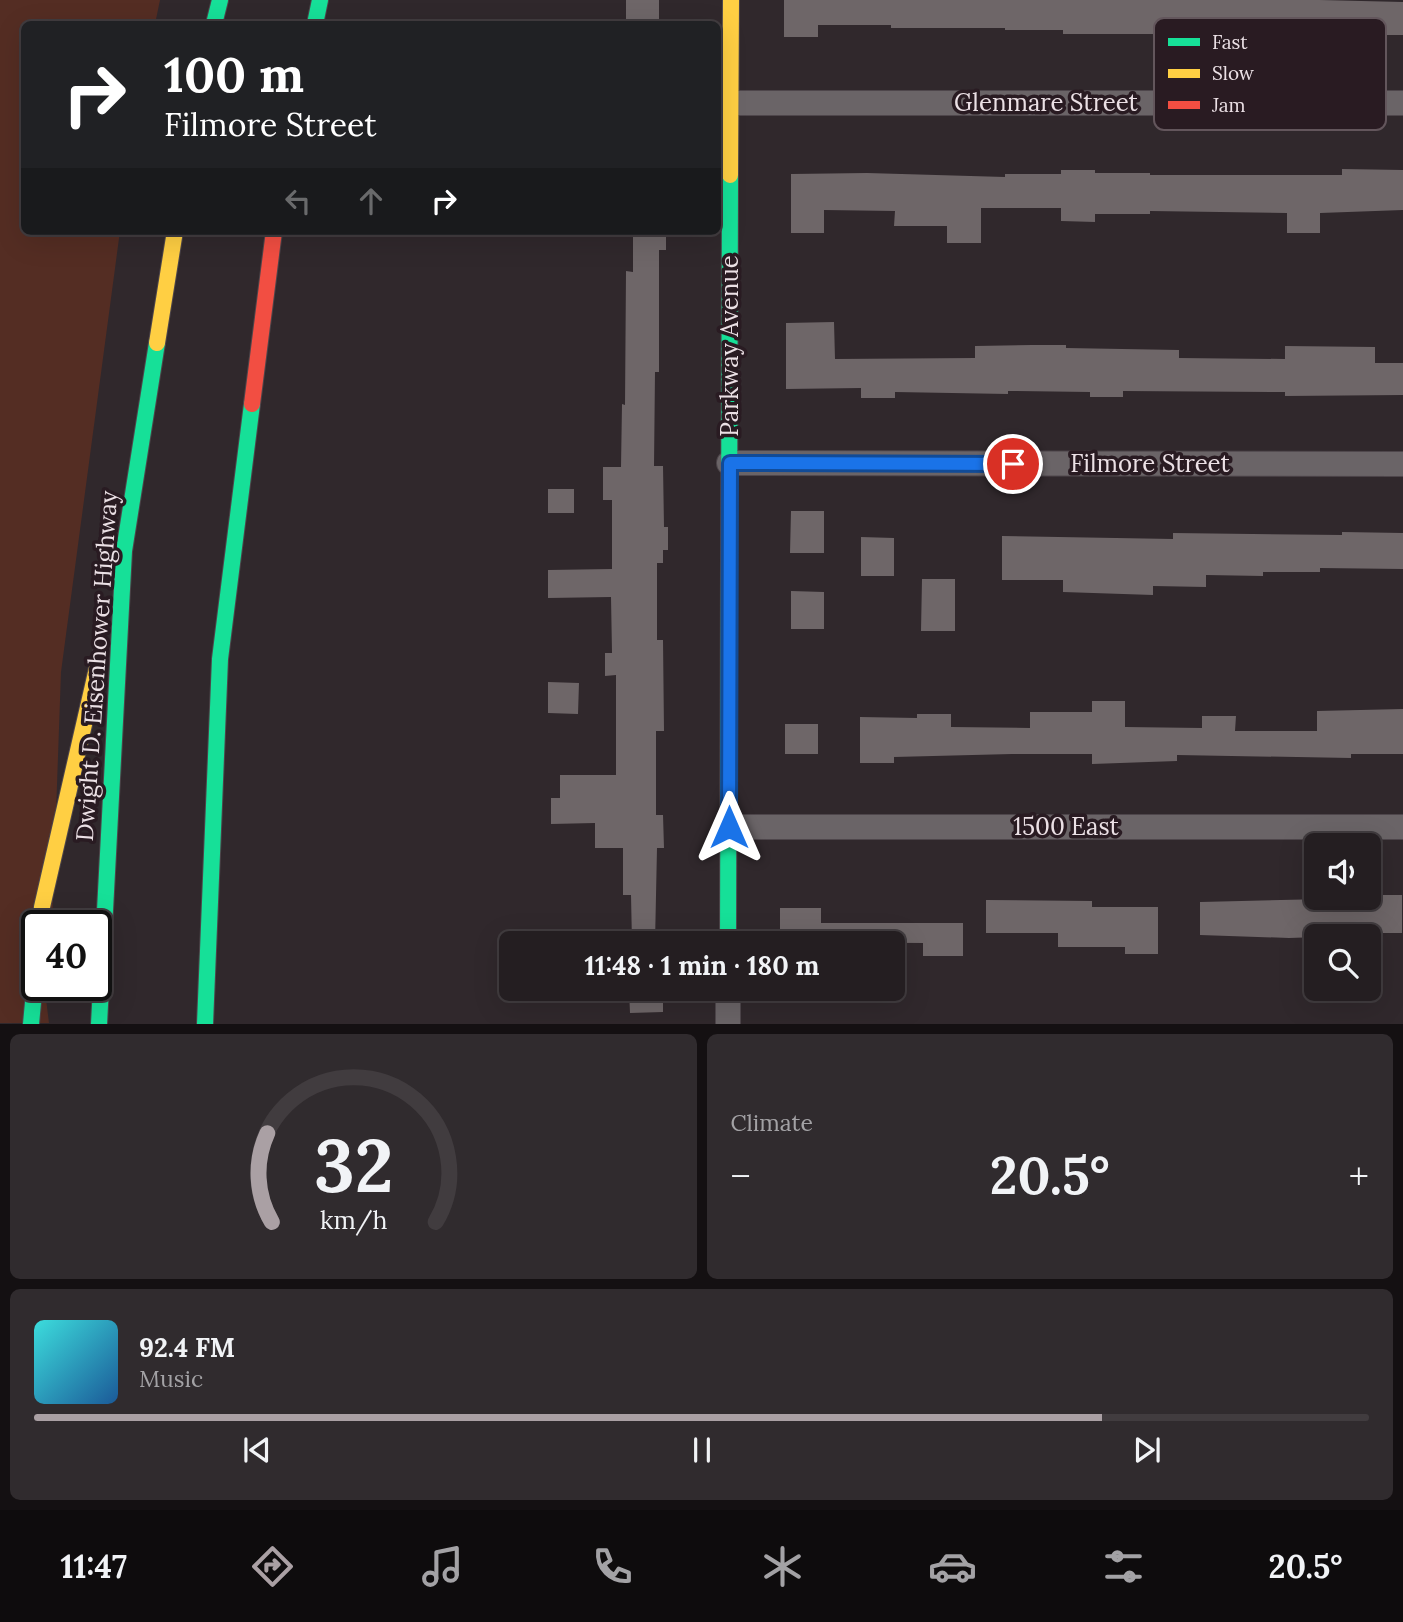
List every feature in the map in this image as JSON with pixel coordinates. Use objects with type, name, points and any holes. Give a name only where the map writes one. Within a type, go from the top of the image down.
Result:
[{"type":"main road","points":[[216,21],[220,0]]},
{"type":"main road","points":[[316,21],[320,0]]},
{"type":"main road","name":"Parkway Avenue","points":[[728,931],[731,0]]},
{"type":"main road","name":"Dwight D. Eisenhower Highway","points":[[99,1024],[124,551],[173,235]]},
{"type":"main road","points":[[205,1024],[220,659],[273,235]]},
{"type":"main road","points":[[42,910],[124,551]]},
{"type":"main road","points":[[31,1024],[33,1001]]},
{"type":"street","name":"Glenmare Street","points":[[730,103],[1154,103]]},
{"type":"street","name":"Filmore Street","points":[[730,463],[1403,464]]},
{"type":"street","name":"1500 East","points":[[729,827],[1403,827]]},
{"type":"street","points":[[728,1001],[728,1024]]},
{"type":"shaded area","points":[[0,0],[160,0],[156,21],[21,21],[21,235],[119,235],[61,672],[53,910],[21,910],[21,1001],[46,1001],[49,1023],[0,1023]]},
{"type":"building","points":[[626,0],[659,0],[659,21],[626,21]]},
{"type":"building","points":[[784,0],[1403,2],[1403,35],[1386,35],[1386,18],[1154,18],[1154,34],[1063,34],[1063,30],[818,25],[818,37],[784,37]]},
{"type":"building","points":[[1342,169],[1403,170],[1403,210],[1320,213],[1320,233],[1287,233],[1287,213],[1150,211],[1150,214],[1095,214],[1095,222],[1061,221],[1061,208],[981,208],[981,243],[947,243],[947,226],[894,226],[895,211],[824,210],[824,233],[791,233],[791,174],[1005,177],[1005,174],[1061,174],[1061,170],[1095,170],[1095,173],[1150,175],[1342,175]]},
{"type":"building","points":[[633,235],[666,235],[666,250],[659,250],[659,372],[655,372],[654,466],[663,466],[664,527],[668,527],[668,550],[663,550],[663,563],[657,563],[657,640],[663,640],[664,731],[656,731],[656,815],[663,815],[664,848],[657,848],[655,931],[632,931],[631,895],[623,895],[623,848],[595,848],[595,823],[551,824],[551,798],[560,798],[560,775],[616,775],[616,675],[605,676],[605,653],[612,653],[611,597],[548,598],[548,570],[612,569],[612,500],[603,500],[603,467],[621,467],[622,404],[625,405],[626,271],[633,272]]},
{"type":"building","points":[[834,322],[835,359],[975,358],[975,346],[1066,345],[1066,348],[1179,350],[1179,358],[1285,359],[1285,346],[1375,347],[1375,363],[1403,363],[1403,395],[1285,396],[1285,392],[1123,391],[1123,397],[1090,397],[1090,392],[1008,391],[1008,394],[895,392],[895,398],[861,398],[861,388],[786,389],[786,323]]},
{"type":"building","points":[[548,489],[574,489],[574,513],[548,513]]},
{"type":"building","points":[[791,511],[824,511],[824,553],[790,553]]},
{"type":"building","points":[[1342,532],[1403,533],[1403,569],[1320,568],[1320,572],[1263,572],[1263,576],[1206,575],[1206,587],[1153,586],[1153,595],[1063,592],[1063,580],[1002,580],[1002,536],[1173,539],[1173,533],[1342,535]]},
{"type":"building","points":[[861,537],[894,538],[894,576],[861,576]]},
{"type":"building","points":[[922,579],[955,579],[955,631],[921,631]]},
{"type":"building","points":[[791,591],[824,592],[824,629],[791,629]]},
{"type":"building","points":[[548,682],[579,683],[578,714],[548,713]]},
{"type":"building","points":[[1092,701],[1125,701],[1125,727],[1202,728],[1202,716],[1236,716],[1235,731],[1317,731],[1317,711],[1403,709],[1403,754],[1351,754],[1351,758],[1177,755],[1177,761],[1092,764],[1092,754],[1012,754],[894,757],[894,763],[860,763],[860,717],[917,718],[917,714],[951,714],[951,727],[1030,728],[1030,712],[1092,712]]},
{"type":"building","points":[[785,724],[818,724],[818,754],[785,754]]},
{"type":"building","points":[[1381,895],[1402,895],[1402,933],[1381,933],[1381,924],[1304,924],[1304,937],[1200,935],[1200,902],[1304,900],[1304,910],[1381,910]]},
{"type":"building","points":[[986,900],[1092,901],[1092,907],[1158,907],[1158,954],[1125,954],[1125,947],[1058,947],[1058,933],[986,933]]},
{"type":"building","points":[[780,908],[821,908],[821,923],[963,923],[963,956],[923,956],[923,943],[905,943],[905,931],[780,931]]},
{"type":"building","points":[[630,1001],[663,1001],[663,1012],[630,1013]]},
{"type":"traffic: fast","points":[[215,21],[220,0]]},
{"type":"traffic: fast","points":[[316,21],[320,0]]},
{"type":"traffic: fast","points":[[728,931],[730,175]]},
{"type":"traffic: fast","points":[[99,1024],[124,551],[157,343]]},
{"type":"traffic: fast","points":[[205,1024],[220,659],[252,404]]},
{"type":"traffic: fast","points":[[31,1024],[33,1001]]},
{"type":"traffic: slow","points":[[730,175],[731,0]]},
{"type":"traffic: slow","points":[[157,343],[174,235]]},
{"type":"traffic: slow","points":[[42,910],[100,655]]},
{"type":"traffic: jam","points":[[252,404],[273,235]]},
{"type":"route","points":[[729,827],[730,463],[1013,464]]}]
